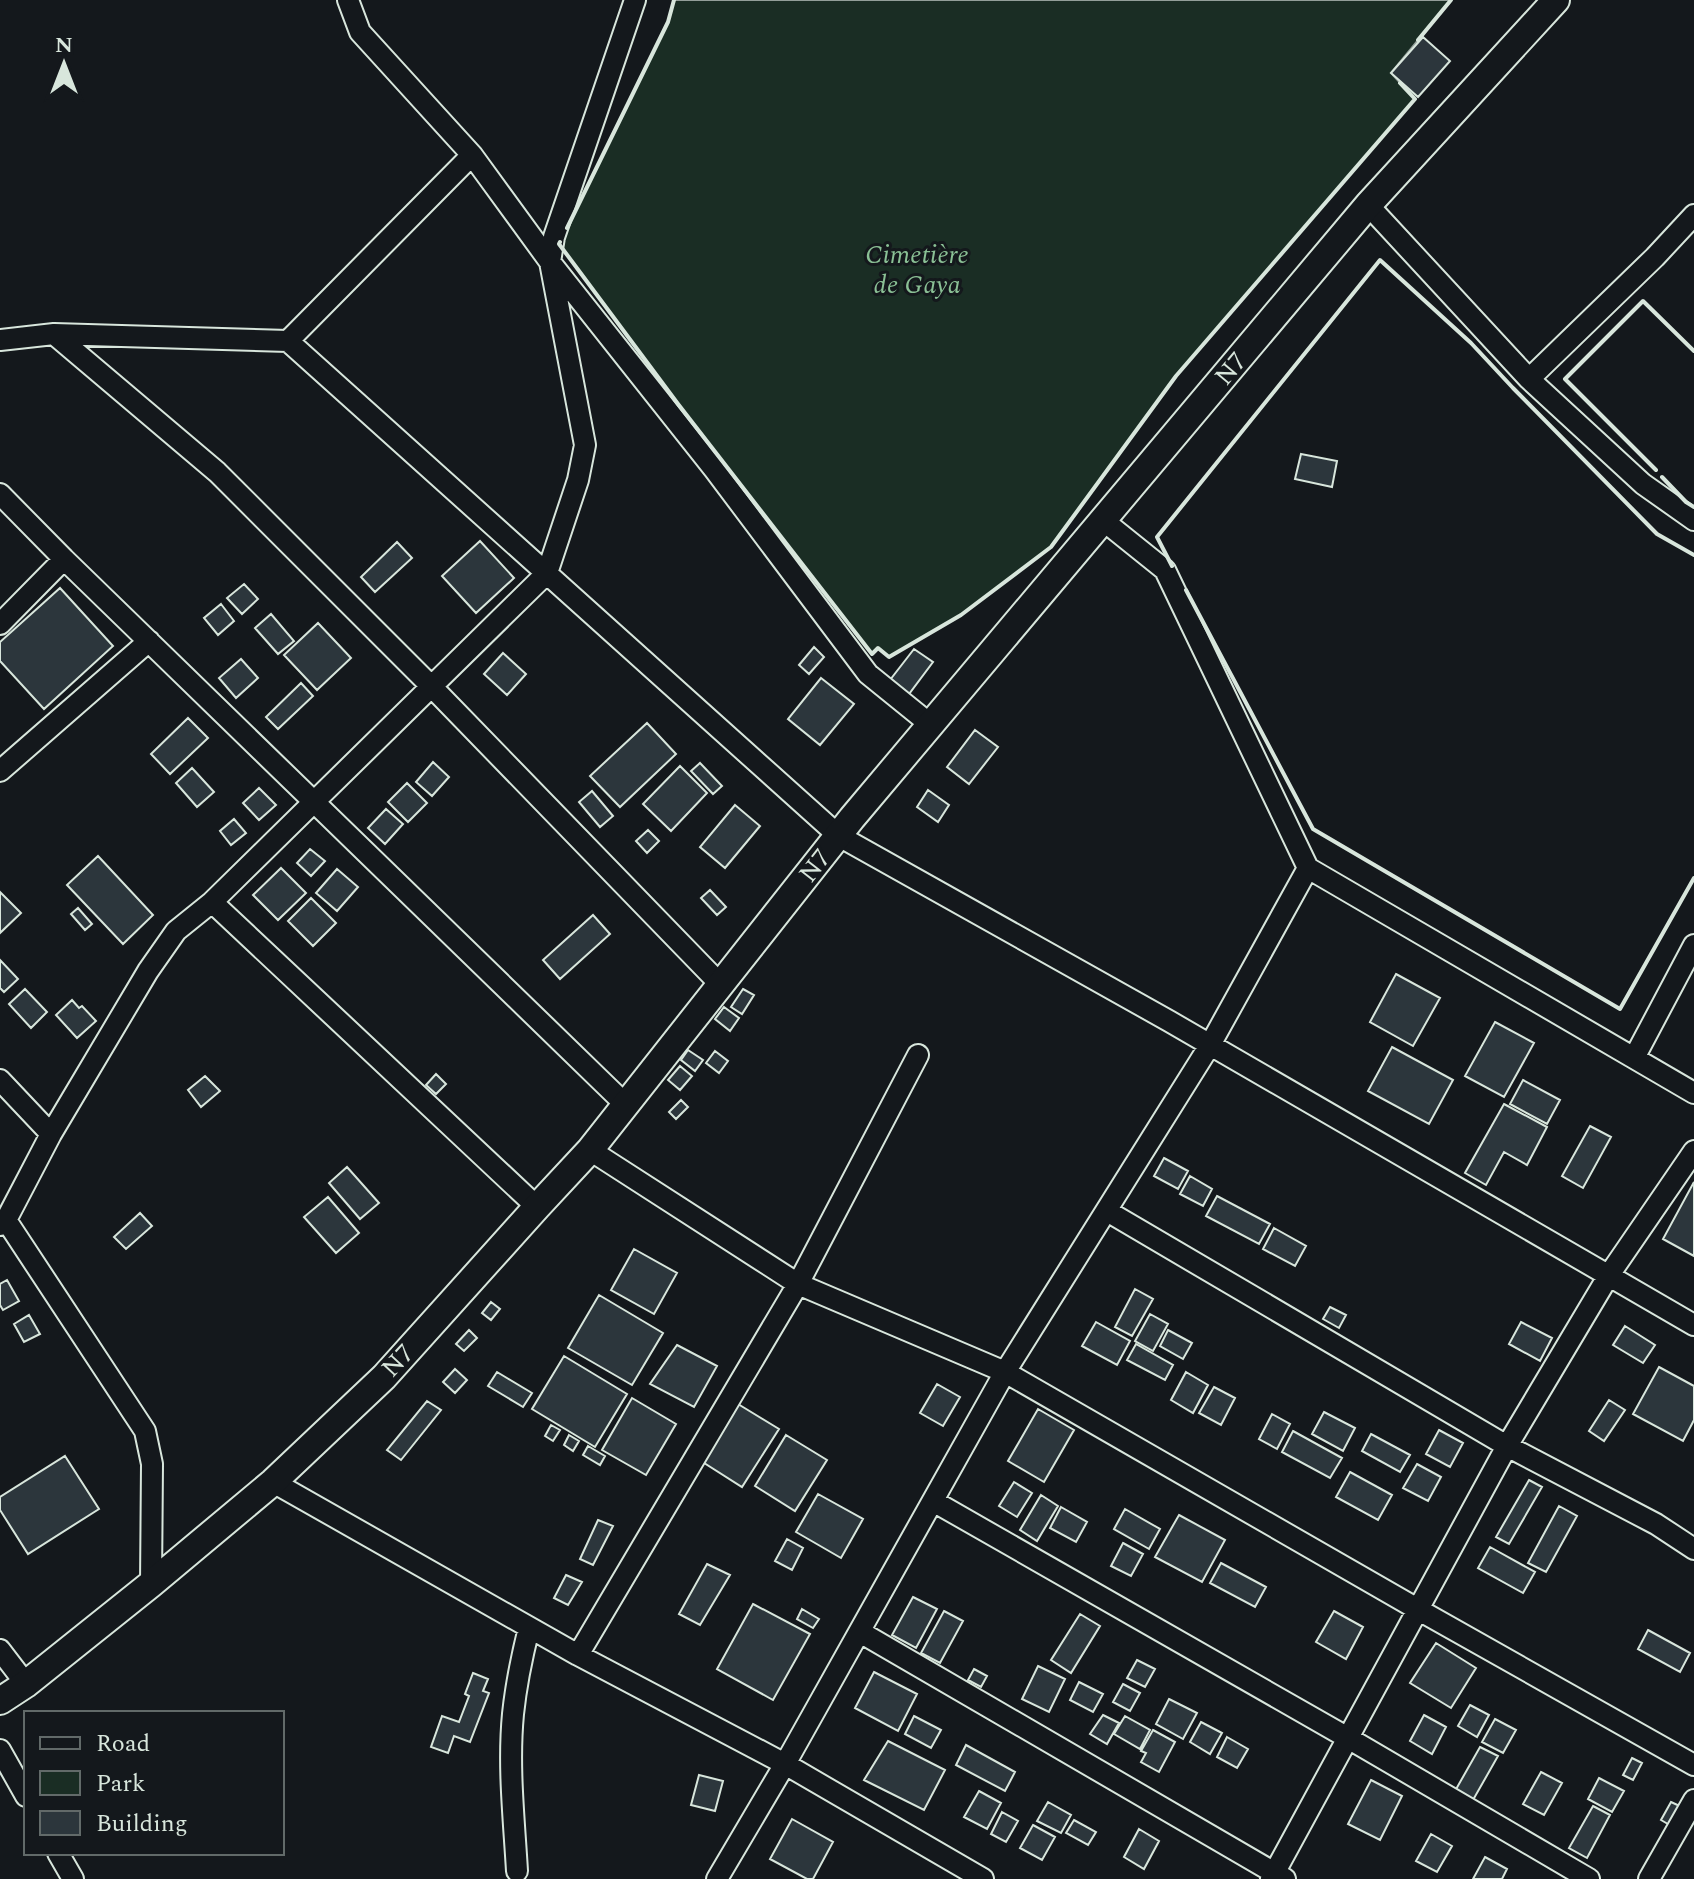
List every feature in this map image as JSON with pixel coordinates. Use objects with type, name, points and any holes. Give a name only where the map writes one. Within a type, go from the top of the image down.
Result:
[{"type":"main road","name":"N7","points":[[26,1684],[273,1482],[384,1377],[590,1150],[839,836],[1368,205],[1556,0]]},
{"type":"main road","points":[[0,1701],[26,1684]]},
{"type":"main road","points":[[0,1717],[26,1684]]},
{"type":"street","points":[[348,0],[360,32],[472,155],[550,262],[714,469],[868,674],[931,725]]},
{"type":"street","points":[[151,1584],[152,1464],[145,1431],[3,1222],[51,1134],[148,971],[176,931],[212,902],[547,573],[578,480],[585,445],[550,262],[554,237],[635,0]]},
{"type":"street","points":[[288,341],[472,155]]},
{"type":"street","points":[[1368,205],[1529,379],[1643,484],[1694,520]]},
{"type":"street","points":[[1529,379],[1694,215]]},
{"type":"street","points":[[54,334],[217,472],[432,687],[721,985]]},
{"type":"street","points":[[0,340],[54,334],[288,341],[839,836],[1210,1045],[1694,1325]]},
{"type":"street","points":[[0,494],[626,1105]]},
{"type":"street","points":[[1104,521],[1165,570],[1308,868],[1694,1093]]},
{"type":"street","points":[[0,624],[64,559]]},
{"type":"street","points":[[0,771],[149,641]]},
{"type":"street","points":[[717,1879],[1005,1372],[1210,1045],[1308,868]]},
{"type":"street","points":[[212,902],[537,1207]]},
{"type":"street","points":[[1634,1058],[1694,945]]},
{"type":"street","points":[[578,1655],[798,1284],[918,1055]]},
{"type":"street","points":[[0,1080],[51,1134]]},
{"type":"street","points":[[590,1150],[798,1284],[1005,1372],[1694,1765]]},
{"type":"street","points":[[860,1632],[1277,1877],[1360,1715],[1507,1446],[1609,1275],[1694,1151]]},
{"type":"street","points":[[1107,1211],[1507,1446],[1656,1524],[1694,1549]]},
{"type":"street","points":[[273,1482],[578,1655],[785,1764],[983,1879]]},
{"type":"street","points":[[933,1501],[1589,1879]]},
{"type":"street","points":[[517,1871],[511,1776],[513,1715],[520,1662],[529,1628]]},
{"type":"street","points":[[0,1650],[26,1684]]},
{"type":"street","points":[[0,1750],[24,1792]]},
{"type":"street","points":[[1649,1879],[1694,1800]]},
{"type":"street","points":[[59,1855],[73,1879]]},
{"type":"green space","name":"Cimetière de Gaya","points":[[674,0],[1451,0],[1391,73],[1415,99],[1176,376],[1051,547],[961,615],[889,657],[879,648],[872,654],[678,404],[559,244],[668,22]]},
{"type":"building","points":[[1423,37],[1450,61],[1418,97],[1391,73]]},
{"type":"building","points":[[1301,454],[1337,461],[1332,487],[1295,479]]},
{"type":"building","points":[[480,541],[514,578],[476,613],[442,576]]},
{"type":"building","points":[[397,542],[412,558],[375,592],[361,577]]},
{"type":"building","points":[[244,584],[258,599],[242,614],[227,598]]},
{"type":"building","points":[[60,588],[113,646],[44,709],[0,661],[0,642]]},
{"type":"building","points":[[221,604],[234,621],[218,635],[204,618]]},
{"type":"building","points":[[271,614],[294,641],[278,654],[255,628]]},
{"type":"building","points":[[318,623],[351,658],[317,690],[284,655]]},
{"type":"building","points":[[814,647],[824,657],[809,674],[799,665]]},
{"type":"building","points":[[914,649],[933,662],[909,694],[890,680]]},
{"type":"building","points":[[503,653],[526,674],[507,695],[484,674]]},
{"type":"building","points":[[241,659],[258,678],[236,698],[219,678]]},
{"type":"building","points":[[821,678],[854,704],[820,745],[788,719]]},
{"type":"building","points":[[301,683],[313,696],[278,729],[266,717]]},
{"type":"building","points":[[188,718],[208,738],[170,774],[151,754]]},
{"type":"building","points":[[647,723],[676,754],[620,807],[590,776]]},
{"type":"building","points":[[975,730],[998,747],[969,784],[947,767]]},
{"type":"building","points":[[433,762],[449,777],[432,796],[416,782]]},
{"type":"building","points":[[700,763],[722,786],[713,794],[691,771]]},
{"type":"building","points":[[680,766],[707,793],[671,831],[643,804]]},
{"type":"building","points":[[192,768],[214,792],[197,807],[176,783]]},
{"type":"building","points":[[407,783],[427,803],[408,822],[388,802]]},
{"type":"building","points":[[259,788],[276,805],[259,820],[243,803]]},
{"type":"building","points":[[928,790],[949,805],[938,822],[917,807]]},
{"type":"building","points":[[592,791],[613,816],[600,827],[579,802]]},
{"type":"building","points":[[735,805],[760,826],[725,868],[700,847]]},
{"type":"building","points":[[386,809],[403,824],[385,844],[368,828]]},
{"type":"building","points":[[234,819],[246,833],[231,845],[220,831]]},
{"type":"building","points":[[648,830],[659,841],[647,853],[636,841]]},
{"type":"building","points":[[310,849],[325,861],[311,876],[297,863]]},
{"type":"building","points":[[98,856],[153,915],[123,944],[67,885]]},
{"type":"building","points":[[281,868],[306,893],[278,920],[253,895]]},
{"type":"building","points":[[337,869],[358,887],[337,911],[316,893]]},
{"type":"building","points":[[710,890],[726,907],[717,915],[701,898]]},
{"type":"building","points":[[0,892],[21,913],[0,933]]},
{"type":"building","points":[[311,898],[336,923],[313,946],[288,921]]},
{"type":"building","points":[[78,908],[92,924],[85,930],[71,914]]},
{"type":"building","points":[[593,915],[610,934],[560,979],[543,960]]},
{"type":"building","points":[[0,960],[18,979],[4,992],[0,988]]},
{"type":"building","points":[[1396,974],[1440,998],[1413,1046],[1370,1022]]},
{"type":"building","points":[[25,989],[47,1012],[31,1028],[9,1004]]},
{"type":"building","points":[[743,989],[754,995],[742,1014],[731,1007]]},
{"type":"building","points":[[72,1000],[96,1021],[77,1038],[56,1015]]},
{"type":"building","points":[[724,1007],[739,1018],[730,1031],[715,1019]]},
{"type":"building","points":[[1495,1022],[1534,1043],[1504,1097],[1465,1076]]},
{"type":"building","points":[[1392,1047],[1453,1080],[1429,1124],[1368,1091]]},
{"type":"building","points":[[688,1050],[703,1060],[695,1071],[681,1060]]},
{"type":"building","points":[[715,1051],[728,1061],[719,1073],[706,1063]]},
{"type":"building","points":[[680,1066],[692,1076],[680,1090],[668,1080]]},
{"type":"building","points":[[436,1074],[446,1084],[436,1094],[426,1085]]},
{"type":"building","points":[[205,1076],[220,1091],[201,1107],[188,1090]]},
{"type":"building","points":[[1523,1080],[1560,1100],[1547,1124],[1510,1104]]},
{"type":"building","points":[[681,1100],[688,1107],[676,1119],[669,1112]]},
{"type":"building","points":[[1504,1104],[1547,1127],[1527,1165],[1504,1152],[1486,1185],[1465,1173]]},
{"type":"building","points":[[1590,1126],[1611,1137],[1583,1188],[1562,1176]]},
{"type":"building","points":[[1164,1158],[1188,1171],[1178,1189],[1154,1176]]},
{"type":"building","points":[[347,1167],[379,1203],[360,1219],[329,1183]]},
{"type":"building","points":[[1190,1176],[1212,1189],[1203,1206],[1180,1194]]},
{"type":"building","points":[[1694,1182],[1694,1256],[1663,1239]]},
{"type":"building","points":[[1217,1196],[1270,1224],[1259,1244],[1206,1216]]},
{"type":"building","points":[[328,1197],[359,1233],[336,1253],[304,1217]]},
{"type":"building","points":[[140,1213],[152,1226],[126,1249],[114,1237]]},
{"type":"building","points":[[1274,1228],[1306,1246],[1295,1266],[1263,1249]]},
{"type":"building","points":[[634,1249],[677,1273],[654,1314],[611,1290]]},
{"type":"building","points":[[7,1280],[19,1301],[3,1310],[0,1305],[0,1284]]},
{"type":"building","points":[[1135,1289],[1153,1299],[1132,1336],[1115,1327]]},
{"type":"building","points":[[599,1295],[663,1333],[632,1385],[568,1348]]},
{"type":"building","points":[[491,1302],[500,1309],[491,1320],[482,1313]]},
{"type":"building","points":[[1330,1307],[1346,1315],[1339,1328],[1323,1319]]},
{"type":"building","points":[[1150,1314],[1168,1324],[1153,1351],[1135,1341]]},
{"type":"building","points":[[29,1315],[40,1334],[24,1342],[14,1324]]},
{"type":"building","points":[[1096,1322],[1130,1341],[1117,1365],[1082,1346]]},
{"type":"building","points":[[1521,1322],[1552,1338],[1540,1361],[1509,1344]]},
{"type":"building","points":[[1625,1326],[1655,1345],[1643,1363],[1613,1345]]},
{"type":"building","points":[[469,1330],[477,1338],[464,1351],[456,1344]]},
{"type":"building","points":[[1168,1330],[1192,1343],[1183,1359],[1160,1346]]},
{"type":"building","points":[[1136,1344],[1173,1365],[1165,1380],[1127,1360]]},
{"type":"building","points":[[677,1345],[717,1366],[694,1407],[650,1384]]},
{"type":"building","points":[[564,1356],[627,1394],[595,1447],[532,1409]]},
{"type":"building","points":[[1659,1367],[1694,1386],[1694,1420],[1683,1441],[1633,1414]]},
{"type":"building","points":[[455,1369],[467,1380],[455,1393],[443,1382]]},
{"type":"building","points":[[497,1372],[532,1393],[523,1407],[488,1386]]},
{"type":"building","points":[[1186,1372],[1208,1385],[1193,1413],[1171,1400]]},
{"type":"building","points":[[937,1384],[960,1397],[943,1426],[920,1413]]},
{"type":"building","points":[[1214,1387],[1235,1398],[1221,1425],[1199,1413]]},
{"type":"building","points":[[632,1398],[676,1424],[646,1475],[602,1450]]},
{"type":"building","points":[[1609,1400],[1625,1410],[1604,1441],[1589,1431]]},
{"type":"building","points":[[427,1401],[441,1410],[401,1460],[387,1450]]},
{"type":"building","points":[[738,1404],[779,1429],[742,1487],[701,1461]]},
{"type":"building","points":[[1038,1409],[1074,1430],[1044,1482],[1008,1461]]},
{"type":"building","points":[[1324,1412],[1355,1428],[1343,1451],[1312,1434]]},
{"type":"building","points":[[1272,1414],[1290,1424],[1277,1449],[1259,1439]]},
{"type":"building","points":[[551,1425],[560,1430],[553,1441],[545,1436]]},
{"type":"building","points":[[1439,1430],[1463,1443],[1450,1467],[1426,1454]]},
{"type":"building","points":[[1293,1431],[1342,1458],[1330,1478],[1282,1452]]},
{"type":"building","points":[[1371,1434],[1410,1455],[1400,1472],[1362,1451]]},
{"type":"building","points":[[569,1435],[579,1441],[573,1451],[564,1445]]},
{"type":"building","points":[[786,1435],[827,1460],[795,1511],[755,1486]]},
{"type":"building","points":[[588,1446],[605,1456],[600,1465],[583,1455]]},
{"type":"building","points":[[65,1456],[99,1509],[28,1554],[0,1510],[0,1497]]},
{"type":"building","points":[[1417,1464],[1441,1477],[1428,1501],[1403,1488]]},
{"type":"building","points":[[1350,1472],[1392,1495],[1378,1520],[1336,1497]]},
{"type":"building","points":[[1529,1480],[1542,1487],[1509,1544],[1496,1537]]},
{"type":"building","points":[[1014,1482],[1032,1493],[1017,1517],[999,1506]]},
{"type":"building","points":[[818,1494],[863,1519],[841,1558],[796,1532]]},
{"type":"building","points":[[1041,1495],[1058,1506],[1037,1541],[1020,1530]]},
{"type":"building","points":[[1559,1506],[1577,1516],[1546,1572],[1528,1563]]},
{"type":"building","points":[[1061,1507],[1087,1522],[1076,1542],[1050,1528]]},
{"type":"building","points":[[1125,1509],[1160,1529],[1149,1549],[1114,1529]]},
{"type":"building","points":[[1179,1515],[1225,1540],[1202,1582],[1155,1557]]},
{"type":"building","points":[[598,1520],[613,1526],[593,1565],[580,1559]]},
{"type":"building","points":[[787,1539],[803,1548],[792,1570],[775,1561]]},
{"type":"building","points":[[1123,1543],[1143,1554],[1131,1576],[1111,1566]]},
{"type":"building","points":[[1490,1547],[1535,1572],[1523,1593],[1478,1568]]},
{"type":"building","points":[[1221,1563],[1266,1587],[1255,1607],[1210,1583]]},
{"type":"building","points":[[707,1564],[730,1575],[700,1625],[679,1614]]},
{"type":"building","points":[[566,1575],[582,1582],[568,1605],[554,1598]]},
{"type":"building","points":[[913,1597],[937,1609],[916,1648],[892,1635]]},
{"type":"building","points":[[753,1604],[810,1634],[773,1700],[717,1669]]},
{"type":"building","points":[[802,1609],[819,1619],[813,1628],[797,1619]]},
{"type":"building","points":[[944,1611],[963,1621],[940,1663],[921,1653]]},
{"type":"building","points":[[1334,1611],[1363,1627],[1346,1659],[1316,1642]]},
{"type":"building","points":[[1080,1614],[1100,1626],[1071,1673],[1051,1660]]},
{"type":"building","points":[[1648,1630],[1690,1653],[1680,1672],[1638,1649]]},
{"type":"building","points":[[1436,1643],[1476,1668],[1451,1708],[1410,1683]]},
{"type":"building","points":[[1137,1660],[1155,1669],[1145,1687],[1127,1678]]},
{"type":"building","points":[[1038,1666],[1065,1679],[1049,1712],[1022,1699]]},
{"type":"building","points":[[974,1669],[987,1676],[981,1687],[968,1680]]},
{"type":"building","points":[[874,1672],[917,1694],[898,1731],[855,1708]]},
{"type":"building","points":[[473,1673],[488,1679],[483,1691],[489,1693],[470,1742],[454,1736],[448,1753],[431,1747],[442,1716],[459,1722],[469,1696],[465,1694]]},
{"type":"building","points":[[1079,1682],[1103,1694],[1093,1712],[1070,1700]]},
{"type":"building","points":[[1123,1684],[1140,1693],[1130,1711],[1113,1702]]},
{"type":"building","points":[[1169,1699],[1197,1713],[1183,1739],[1156,1724]]},
{"type":"building","points":[[1470,1705],[1489,1715],[1477,1737],[1458,1726]]},
{"type":"building","points":[[1103,1715],[1119,1723],[1107,1744],[1090,1734]]},
{"type":"building","points":[[1424,1715],[1446,1727],[1432,1754],[1410,1741]]},
{"type":"building","points":[[914,1716],[941,1730],[931,1748],[905,1734]]},
{"type":"building","points":[[1125,1716],[1150,1730],[1140,1749],[1114,1734]]},
{"type":"building","points":[[1495,1719],[1516,1730],[1503,1753],[1482,1742]]},
{"type":"building","points":[[1201,1722],[1222,1733],[1210,1754],[1190,1742]]},
{"type":"building","points":[[1153,1730],[1175,1742],[1159,1772],[1141,1762],[1146,1753],[1141,1751]]},
{"type":"building","points":[[1227,1737],[1248,1749],[1237,1768],[1217,1757]]},
{"type":"building","points":[[888,1741],[945,1770],[924,1810],[864,1780]]},
{"type":"building","points":[[966,1745],[1015,1772],[1005,1791],[956,1765]]},
{"type":"building","points":[[1480,1747],[1498,1756],[1473,1800],[1455,1791]]},
{"type":"building","points":[[1632,1758],[1642,1763],[1633,1780],[1623,1775]]},
{"type":"building","points":[[1541,1772],[1562,1783],[1544,1815],[1523,1804]]},
{"type":"building","points":[[699,1775],[723,1781],[715,1811],[691,1805]]},
{"type":"building","points":[[1599,1778],[1624,1791],[1612,1812],[1588,1799]]},
{"type":"building","points":[[1371,1780],[1402,1796],[1380,1840],[1348,1824]]},
{"type":"building","points":[[979,1791],[1001,1803],[987,1829],[964,1817]]},
{"type":"building","points":[[1048,1802],[1071,1815],[1061,1833],[1037,1821]]},
{"type":"building","points":[[1671,1802],[1684,1808],[1673,1827],[1661,1820]]},
{"type":"building","points":[[1593,1806],[1610,1815],[1587,1858],[1569,1848]]},
{"type":"building","points":[[1002,1812],[1018,1821],[1006,1842],[991,1834]]},
{"type":"building","points":[[792,1819],[833,1842],[813,1879],[807,1879],[770,1859]]},
{"type":"building","points":[[1074,1820],[1096,1832],[1088,1845],[1066,1833]]},
{"type":"building","points":[[1033,1825],[1055,1837],[1042,1860],[1020,1848]]},
{"type":"building","points":[[1139,1829],[1159,1841],[1144,1869],[1124,1857]]},
{"type":"building","points":[[1431,1834],[1452,1846],[1437,1872],[1416,1861]]},
{"type":"building","points":[[1485,1857],[1507,1869],[1502,1879],[1473,1879]]},
{"type":"wall","points":[[567,228],[668,22],[674,0]]},
{"type":"wall","points":[[1418,40],[1451,0]]},
{"type":"wall","points":[[560,242],[678,404],[872,654],[878,648],[889,657],[961,615],[1051,547],[1176,376],[1415,99],[1400,83]]},
{"type":"wall","points":[[1172,566],[1157,537],[1380,260],[1471,343],[1657,534],[1694,555]]},
{"type":"wall","points":[[1656,470],[1565,379],[1643,301],[1694,351]]},
{"type":"wall","points":[[1662,477],[1694,507]]},
{"type":"wall","points":[[1186,590],[1313,829],[1620,1009],[1694,878]]}]
